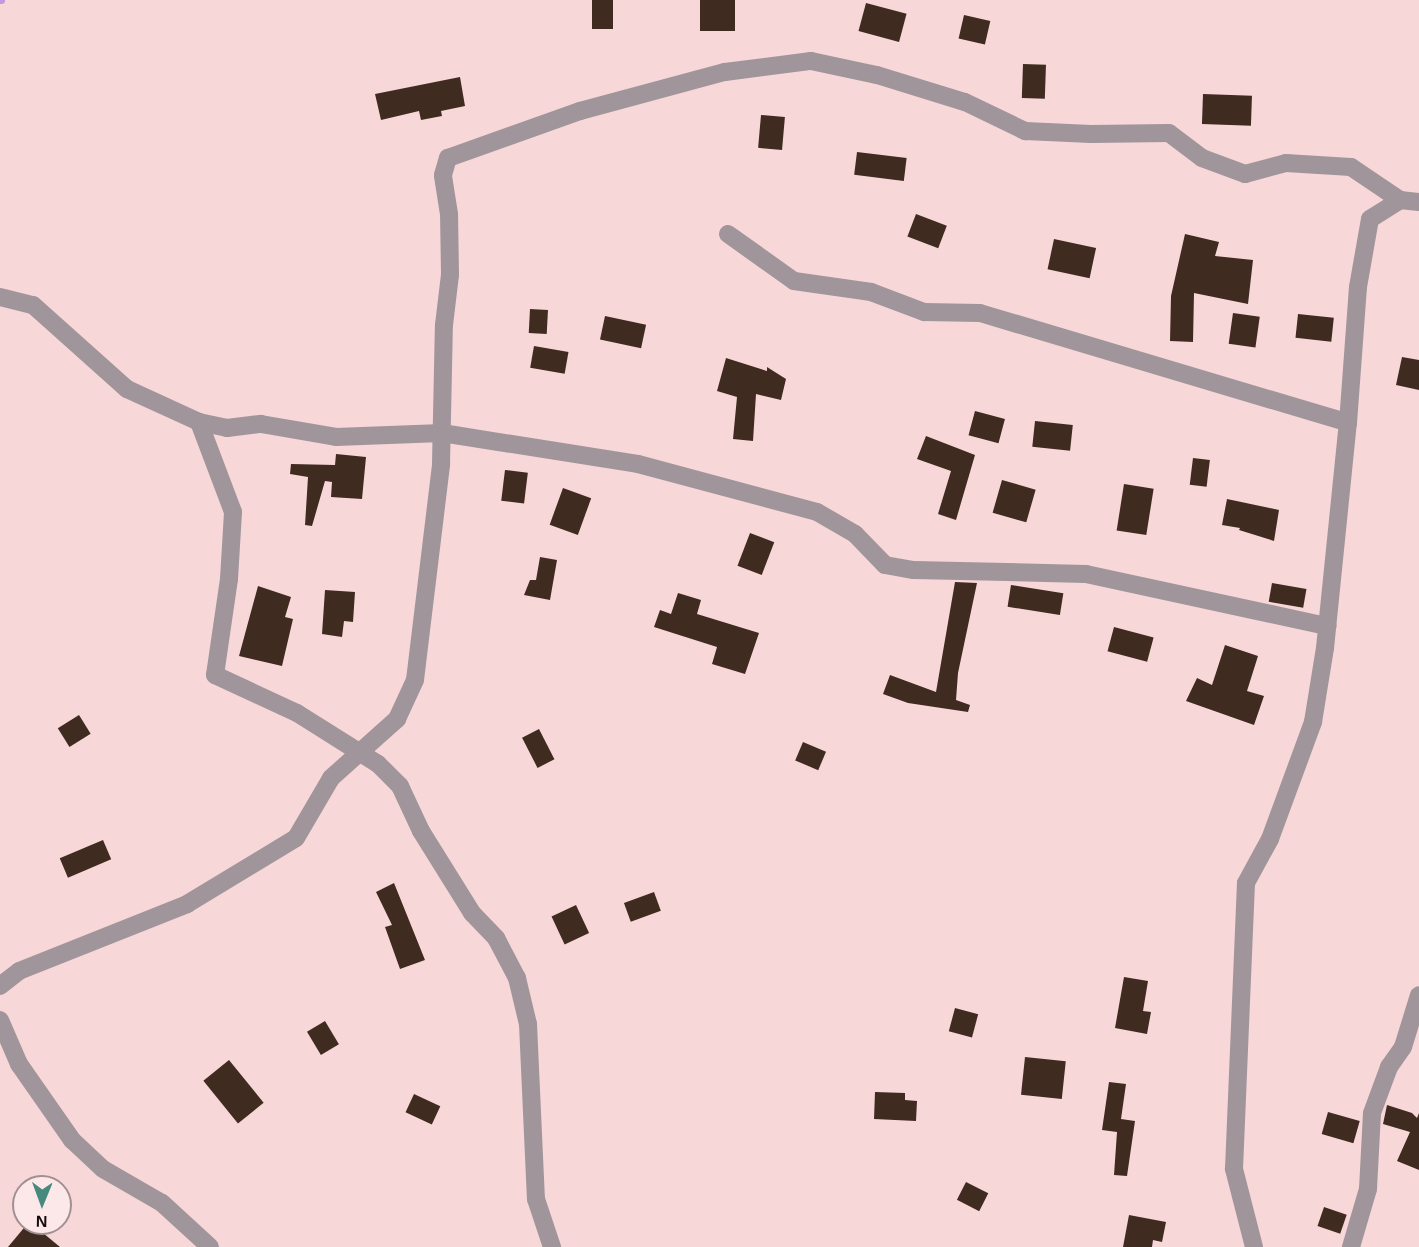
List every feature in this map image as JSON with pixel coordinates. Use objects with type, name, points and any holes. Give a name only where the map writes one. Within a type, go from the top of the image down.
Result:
[{"type":"street","points":[[0,986],[19,971],[187,904],[296,838],[331,778],[397,719],[415,680],[427,596],[442,434],[444,326],[450,275],[449,214],[443,175],[448,158],[580,111],[725,72],[811,61],[877,75],[965,102],[1024,131],[1091,134],[1169,133],[1202,158],[1245,174],[1286,163],[1351,167],[1400,200],[1419,202]]},
{"type":"street","points":[[1254,1247],[1234,1169],[1246,883],[1270,839],[1313,722],[1327,626],[1348,423],[1358,287],[1370,219],[1400,200]]},
{"type":"street","points":[[728,234],[794,281],[871,292],[924,312],[980,313],[1348,423]]},
{"type":"street","points":[[0,297],[33,305],[127,389],[199,422],[227,428],[261,424],[336,437],[442,434],[638,464],[817,512],[855,534],[885,565],[914,570],[1086,574],[1327,626]]},
{"type":"street","points":[[199,422],[233,512],[229,579],[215,675],[297,713],[378,764],[400,786],[421,831],[472,913],[496,938],[517,978],[528,1024],[536,1199],[552,1247]]},
{"type":"street","points":[[1351,1247],[1368,1190],[1372,1113],[1389,1067],[1403,1047],[1419,994]]},
{"type":"street","points":[[0,1020],[20,1064],[72,1140],[103,1169],[162,1203],[210,1247]]},
{"type":"building","points":[[592,0],[613,0],[613,29],[592,29]]},
{"type":"building","points":[[700,0],[735,0],[735,31],[700,31]]},
{"type":"building","points":[[866,3],[907,14],[899,42],[858,31]]},
{"type":"building","points":[[964,15],[990,21],[985,44],[959,38]]},
{"type":"building","points":[[1023,64],[1046,65],[1045,99],[1022,98]]},
{"type":"building","points":[[460,77],[465,106],[441,111],[442,116],[421,120],[419,111],[381,120],[375,94]]},
{"type":"building","points":[[1203,94],[1252,96],[1251,126],[1202,124]]},
{"type":"building","points":[[761,115],[785,117],[782,150],[758,148]]},
{"type":"building","points":[[857,152],[907,158],[904,181],[854,175]]},
{"type":"building","points":[[916,214],[947,226],[938,248],[907,236]]},
{"type":"building","points":[[1185,234],[1219,242],[1215,256],[1253,260],[1248,304],[1194,293],[1193,342],[1170,341],[1171,296]]},
{"type":"building","points":[[1054,239],[1096,248],[1090,278],[1048,269]]},
{"type":"building","points":[[530,309],[548,310],[547,334],[529,333]]},
{"type":"building","points":[[1233,313],[1260,317],[1255,347],[1229,344]]},
{"type":"building","points":[[1298,314],[1334,318],[1331,342],[1295,338]]},
{"type":"building","points":[[605,316],[646,325],[641,348],[600,339]]},
{"type":"building","points":[[534,346],[568,352],[565,374],[530,368]]},
{"type":"building","points":[[1402,357],[1419,360],[1419,390],[1396,385]]},
{"type":"building","points":[[726,358],[767,371],[767,367],[786,379],[781,400],[756,394],[753,441],[733,439],[737,397],[717,391]]},
{"type":"building","points":[[975,411],[1005,419],[998,443],[969,435]]},
{"type":"building","points":[[1035,421],[1073,425],[1070,451],[1032,447]]},
{"type":"building","points":[[926,436],[975,455],[956,520],[938,514],[951,471],[917,459]]},
{"type":"building","points":[[336,454],[366,457],[362,499],[331,497],[332,482],[325,481],[312,526],[305,525],[308,477],[290,474],[291,464],[335,465]]},
{"type":"building","points":[[1193,458],[1210,460],[1207,487],[1190,485]]},
{"type":"building","points":[[505,470],[528,473],[524,504],[501,501]]},
{"type":"building","points":[[1002,480],[1036,490],[1026,522],[993,513]]},
{"type":"building","points":[[1124,484],[1154,489],[1146,535],[1117,530]]},
{"type":"building","points":[[563,488],[591,498],[578,535],[550,525]]},
{"type":"building","points":[[1227,499],[1279,510],[1274,541],[1239,530],[1240,528],[1222,525]]},
{"type":"building","points":[[750,533],[774,542],[762,575],[737,566]]},
{"type":"building","points":[[540,557],[557,560],[550,600],[524,595],[530,580],[536,580]]},
{"type":"building","points":[[955,582],[977,583],[958,673],[956,700],[970,705],[968,712],[908,703],[883,694],[890,675],[936,692]]},
{"type":"building","points":[[1272,583],[1306,589],[1303,608],[1269,602]]},
{"type":"building","points":[[1011,585],[1063,593],[1060,615],[1008,607]]},
{"type":"building","points":[[258,586],[291,597],[285,617],[293,619],[282,666],[239,656]]},
{"type":"building","points":[[325,590],[355,592],[353,622],[344,621],[342,637],[322,634]]},
{"type":"building","points":[[678,593],[701,600],[697,614],[759,633],[745,674],[712,664],[717,647],[654,627],[660,610],[671,614]]},
{"type":"building","points":[[1114,627],[1154,638],[1147,662],[1108,651]]},
{"type":"building","points":[[1225,645],[1258,656],[1247,691],[1264,696],[1254,725],[1186,701],[1197,678],[1212,685]]},
{"type":"building","points":[[79,715],[91,734],[69,747],[58,728]]},
{"type":"building","points":[[539,729],[554,759],[538,768],[522,738]]},
{"type":"building","points":[[803,742],[826,752],[818,770],[795,760]]},
{"type":"building","points":[[103,840],[111,859],[68,878],[60,858]]},
{"type":"building","points":[[394,883],[425,960],[400,969],[385,927],[392,925],[376,892]]},
{"type":"building","points":[[654,892],[661,911],[631,922],[624,903]]},
{"type":"building","points":[[576,905],[589,933],[565,945],[552,916]]},
{"type":"building","points":[[1124,977],[1148,981],[1143,1011],[1151,1012],[1147,1034],[1115,1028]]},
{"type":"building","points":[[955,1008],[978,1014],[972,1037],[949,1031]]},
{"type":"building","points":[[325,1021],[339,1044],[321,1055],[307,1032]]},
{"type":"building","points":[[1025,1057],[1066,1061],[1062,1099],[1021,1095]]},
{"type":"building","points":[[229,1060],[264,1103],[238,1124],[203,1081]]},
{"type":"building","points":[[1109,1082],[1126,1084],[1121,1119],[1135,1121],[1127,1176],[1114,1175],[1117,1132],[1102,1130]]},
{"type":"building","points":[[875,1092],[905,1093],[905,1100],[917,1101],[916,1121],[874,1119]]},
{"type":"building","points":[[414,1094],[440,1106],[432,1124],[406,1112]]},
{"type":"building","points":[[1387,1105],[1412,1113],[1417,1118],[1419,1113],[1419,1170],[1397,1161],[1410,1132],[1383,1124]]},
{"type":"building","points":[[1328,1112],[1360,1121],[1353,1143],[1322,1134]]},
{"type":"building","points":[[966,1182],[988,1193],[979,1211],[957,1200]]},
{"type":"building","points":[[1324,1207],[1347,1215],[1340,1234],[1317,1226]]},
{"type":"building","points":[[1129,1215],[1166,1222],[1162,1242],[1153,1240],[1152,1247],[1123,1247]]},
{"type":"building","points":[[18,1235],[46,1235],[60,1247],[8,1247]]}]
